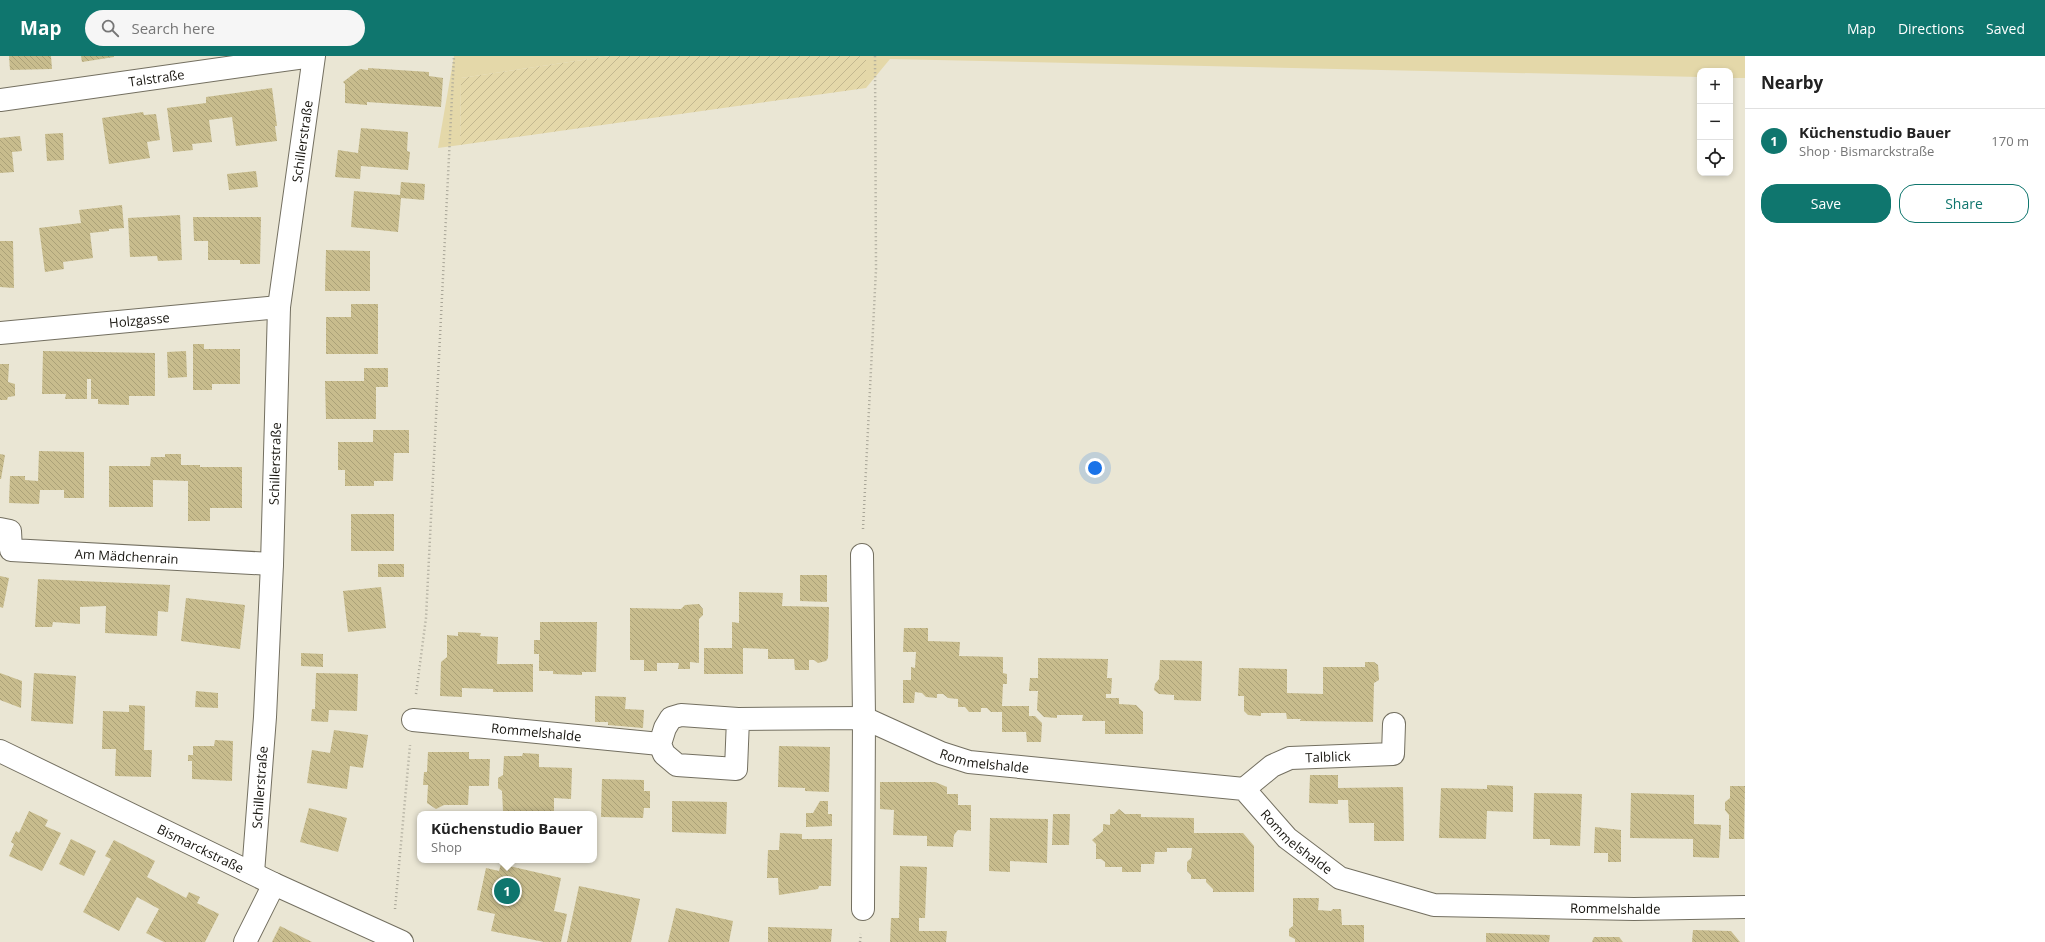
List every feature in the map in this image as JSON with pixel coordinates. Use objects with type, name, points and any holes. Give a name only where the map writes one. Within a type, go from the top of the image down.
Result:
[{"type":"street","name":"Talstraße","points":[[0,100],[313,56]]},
{"type":"street","name":"Schillerstraße","points":[[253,873],[265,717],[272,564],[279,307],[313,56]]},
{"type":"street","name":"Holzgasse","points":[[0,333],[279,307]]},
{"type":"street","name":"Am Mädchenrain","points":[[0,529],[10,531],[11,550],[272,564]]},
{"type":"street","points":[[862,555],[864,718],[863,909]]},
{"type":"street","name":"Rommelshalde","points":[[413,720],[660,744],[665,728],[672,718],[681,716],[738,719],[864,718],[941,753],[970,762],[1244,789],[1287,838],[1340,878],[1434,905],[1634,909],[1745,907]]},
{"type":"street","points":[[660,744],[664,754],[677,765],[736,769],[738,719]]},
{"type":"street","name":"Talblick","points":[[1244,789],[1272,766],[1290,758],[1393,754],[1394,724]]},
{"type":"street","name":"Bismarckstraße","points":[[0,751],[274,884],[394,939]]},
{"type":"street","points":[[245,942],[274,884]]},
{"type":"path","points":[[394,939],[393,927],[413,720],[426,618],[454,56]]},
{"type":"path","points":[[862,555],[876,269],[875,56]]},
{"type":"shaded area","points":[[454,56],[610,56],[461,78],[460,145],[438,148]]},
{"type":"shaded area","points":[[610,56],[866,56],[866,88],[460,145],[461,78]]},
{"type":"shaded area","points":[[866,56],[1745,56],[1745,78],[1733,78],[1733,68],[1697,68],[1697,77],[890,59],[866,88]]},
{"type":"building","points":[[9,56],[51,56],[52,69],[10,70]]},
{"type":"building","points":[[81,56],[114,56],[114,57],[82,62]]},
{"type":"building","points":[[368,68],[429,72],[429,76],[443,78],[441,107],[367,102],[367,105],[345,103],[345,84],[343,82],[360,69],[368,70]]},
{"type":"building","points":[[272,88],[277,126],[275,126],[277,141],[236,146],[232,117],[209,120],[212,142],[192,144],[193,150],[173,152],[167,108],[206,103],[206,97]]},
{"type":"building","points":[[143,112],[144,115],[156,114],[160,140],[147,142],[150,158],[109,164],[102,118]]},
{"type":"building","points":[[361,128],[408,132],[407,151],[410,152],[408,170],[361,166],[360,179],[335,177],[338,150],[358,153]]},
{"type":"building","points":[[63,133],[64,160],[47,161],[45,134]]},
{"type":"building","points":[[20,136],[22,151],[12,152],[14,172],[0,173],[0,138]]},
{"type":"building","points":[[256,171],[258,187],[229,190],[227,174]]},
{"type":"building","points":[[401,182],[425,184],[424,200],[401,198],[398,232],[351,227],[354,191],[400,195]]},
{"type":"building","points":[[122,205],[124,228],[90,233],[93,258],[63,262],[64,269],[45,272],[39,228],[81,223],[79,210]]},
{"type":"building","points":[[180,215],[182,260],[158,261],[157,256],[130,257],[128,218]]},
{"type":"building","points":[[193,217],[261,217],[260,264],[240,264],[240,260],[208,260],[208,241],[194,241]]},
{"type":"building","points":[[0,241],[13,241],[14,288],[0,287]]},
{"type":"building","points":[[326,250],[370,251],[370,291],[325,291]]},
{"type":"building","points":[[351,304],[378,304],[378,354],[326,354],[326,317],[351,317]]},
{"type":"building","points":[[193,344],[204,344],[204,349],[240,349],[240,384],[212,384],[212,390],[193,390]]},
{"type":"building","points":[[43,351],[155,353],[155,396],[129,396],[129,405],[98,404],[98,399],[91,399],[91,379],[87,379],[87,399],[65,399],[66,394],[42,394]]},
{"type":"building","points":[[186,351],[187,377],[168,378],[167,352]]},
{"type":"building","points":[[0,364],[9,364],[8,382],[15,384],[15,396],[8,397],[7,400],[0,400]]},
{"type":"building","points":[[364,368],[388,368],[388,387],[376,387],[376,419],[326,419],[325,381],[364,381]]},
{"type":"building","points":[[373,430],[409,430],[409,453],[394,453],[393,481],[374,481],[374,486],[345,486],[345,470],[338,470],[338,442],[373,442]]},
{"type":"building","points":[[39,451],[84,452],[84,498],[64,498],[64,490],[40,490],[39,504],[9,503],[10,476],[25,476],[25,480],[38,481]]},
{"type":"building","points":[[0,454],[5,455],[1,479],[0,479]]},
{"type":"building","points":[[165,454],[181,454],[181,465],[200,465],[200,467],[242,467],[242,508],[210,508],[210,521],[188,521],[188,481],[153,480],[153,507],[109,507],[109,466],[150,466],[151,457],[165,457]]},
{"type":"building","points":[[351,514],[394,514],[394,551],[351,551]]},
{"type":"building","points":[[378,564],[404,564],[404,577],[378,577]]},
{"type":"building","points":[[800,575],[827,575],[827,602],[800,601]]},
{"type":"building","points":[[0,576],[9,578],[3,608],[0,607]]},
{"type":"building","points":[[38,579],[170,585],[168,612],[158,611],[157,636],[105,633],[106,606],[80,607],[80,624],[53,622],[52,627],[35,627]]},
{"type":"building","points":[[381,587],[386,628],[348,632],[343,591]]},
{"type":"building","points":[[739,592],[783,593],[782,606],[829,607],[828,658],[826,661],[818,663],[814,660],[809,660],[809,670],[795,670],[794,659],[768,659],[768,649],[743,648],[743,674],[704,674],[704,648],[732,648],[732,622],[739,623]]},
{"type":"building","points":[[186,598],[245,605],[240,649],[181,641]]},
{"type":"building","points":[[699,604],[703,609],[703,615],[699,619],[699,663],[690,662],[690,669],[678,669],[679,663],[657,663],[657,671],[644,671],[644,660],[630,660],[630,608],[681,609],[685,605]]},
{"type":"building","points":[[540,622],[597,622],[596,672],[582,672],[582,675],[553,674],[553,671],[539,671],[539,654],[534,654],[534,640],[540,640]]},
{"type":"building","points":[[904,628],[928,628],[928,641],[960,642],[959,656],[1003,657],[1003,673],[1007,674],[1007,684],[1003,684],[1002,706],[1029,706],[1029,716],[1035,716],[1042,723],[1041,742],[1027,742],[1026,732],[1002,732],[1002,712],[991,712],[987,708],[981,708],[981,712],[969,712],[965,707],[958,707],[958,699],[948,698],[943,694],[937,694],[937,698],[926,697],[922,693],[915,692],[914,703],[903,703],[903,680],[911,680],[911,667],[915,668],[916,652],[903,652]]},
{"type":"building","points":[[458,632],[481,633],[480,636],[498,637],[497,664],[533,664],[533,692],[493,692],[493,689],[462,688],[462,697],[440,696],[441,662],[447,657],[447,635],[458,636]]},
{"type":"building","points":[[301,653],[323,654],[323,667],[301,666]]},
{"type":"building","points":[[1038,658],[1108,659],[1107,678],[1112,678],[1111,694],[1106,694],[1106,698],[1119,698],[1119,704],[1136,705],[1143,712],[1143,734],[1105,734],[1105,721],[1082,721],[1083,715],[1057,715],[1057,718],[1044,717],[1037,710],[1038,691],[1029,691],[1030,678],[1038,678]]},
{"type":"building","points":[[1160,660],[1202,661],[1201,701],[1174,700],[1174,695],[1159,694],[1154,690],[1155,684],[1159,679]]},
{"type":"building","points":[[1365,662],[1374,662],[1378,665],[1379,680],[1374,683],[1373,722],[1300,721],[1301,719],[1287,719],[1286,713],[1261,713],[1261,716],[1248,715],[1244,711],[1244,696],[1238,696],[1239,668],[1287,669],[1287,693],[1323,694],[1323,667],[1365,667]]},
{"type":"building","points":[[0,673],[22,681],[21,708],[0,700]]},
{"type":"building","points":[[34,673],[76,676],[73,724],[31,721]]},
{"type":"building","points":[[316,673],[358,674],[357,711],[329,710],[328,722],[311,721],[312,709],[315,709]]},
{"type":"building","points":[[196,691],[218,693],[218,708],[195,707]]},
{"type":"building","points":[[595,696],[626,697],[625,709],[644,710],[643,728],[608,725],[608,722],[595,722]]},
{"type":"building","points":[[129,705],[145,706],[144,750],[152,750],[151,777],[115,776],[116,749],[102,749],[103,711],[129,712]]},
{"type":"building","points":[[334,730],[368,735],[363,768],[350,766],[347,789],[307,783],[312,750],[330,753]]},
{"type":"building","points":[[215,740],[233,741],[232,781],[192,779],[192,761],[188,761],[188,755],[193,755],[193,746],[214,746]]},
{"type":"building","points":[[779,746],[830,747],[829,792],[805,791],[805,788],[778,787]]},
{"type":"building","points":[[428,752],[469,752],[469,759],[490,759],[489,786],[469,786],[468,805],[444,805],[436,809],[427,803],[428,785],[423,785],[424,772],[427,772]]},
{"type":"building","points":[[523,753],[539,754],[539,767],[572,768],[571,799],[554,798],[554,811],[503,811],[502,791],[498,788],[498,778],[503,775],[504,756],[522,756]]},
{"type":"building","points":[[1310,775],[1338,775],[1338,788],[1403,787],[1404,841],[1374,841],[1374,823],[1349,823],[1348,800],[1338,800],[1338,804],[1309,803]]},
{"type":"building","points":[[602,779],[644,780],[644,791],[650,791],[650,808],[644,808],[643,818],[601,817]]},
{"type":"building","points":[[880,782],[935,782],[947,787],[947,794],[958,794],[958,805],[971,805],[971,831],[958,830],[954,835],[953,847],[927,846],[927,836],[893,835],[894,810],[880,809]]},
{"type":"building","points":[[1487,785],[1513,786],[1513,812],[1487,811],[1486,839],[1439,838],[1441,788],[1487,789]]},
{"type":"building","points":[[1730,786],[1745,786],[1744,839],[1729,839],[1729,815],[1725,810],[1725,802],[1730,798]]},
{"type":"building","points":[[1534,793],[1582,794],[1580,846],[1550,845],[1550,839],[1533,839]]},
{"type":"building","points":[[1631,793],[1694,795],[1694,824],[1721,825],[1719,858],[1693,857],[1693,839],[1630,838]]},
{"type":"building","points":[[672,801],[727,802],[726,834],[672,832]]},
{"type":"building","points":[[820,801],[828,801],[828,814],[832,814],[832,826],[806,827],[806,813],[813,813]]},
{"type":"building","points":[[309,808],[347,818],[338,852],[300,842]]},
{"type":"building","points":[[1119,809],[1125,814],[1141,814],[1141,817],[1194,818],[1194,833],[1243,833],[1254,846],[1254,892],[1213,892],[1213,889],[1206,882],[1206,879],[1191,879],[1191,875],[1187,871],[1187,862],[1191,858],[1192,848],[1167,848],[1167,852],[1155,852],[1154,864],[1141,864],[1141,872],[1122,872],[1122,867],[1105,867],[1105,862],[1101,859],[1096,859],[1096,844],[1092,840],[1103,831],[1103,824],[1110,825],[1110,814],[1114,814]]},
{"type":"building","points":[[29,811],[48,820],[45,826],[61,833],[42,871],[9,856],[14,844],[11,842],[16,831],[19,833]]},
{"type":"building","points":[[1053,814],[1070,814],[1069,845],[1052,845]]},
{"type":"building","points":[[990,818],[1048,819],[1047,863],[1010,861],[1010,872],[989,871]]},
{"type":"building","points":[[1595,827],[1621,830],[1621,862],[1608,862],[1608,853],[1594,853]]},
{"type":"building","points":[[780,833],[802,834],[802,839],[832,839],[831,886],[819,886],[818,889],[779,895],[778,878],[767,878],[768,850],[779,850]]},
{"type":"building","points":[[71,839],[96,851],[84,876],[59,864]]},
{"type":"building","points":[[114,840],[155,861],[147,877],[186,898],[189,892],[200,897],[197,903],[219,914],[205,942],[164,942],[146,933],[159,909],[137,897],[119,931],[83,912],[111,859],[105,856]]},
{"type":"building","points":[[501,864],[561,878],[554,911],[567,914],[561,942],[544,942],[491,931],[495,914],[477,910],[486,868],[499,871]]},
{"type":"building","points":[[900,866],[927,867],[925,918],[919,918],[919,931],[947,931],[946,942],[890,942],[891,918],[899,918]]},
{"type":"building","points":[[579,886],[640,899],[631,942],[567,942]]},
{"type":"building","points":[[1293,898],[1319,898],[1318,910],[1331,911],[1333,909],[1341,909],[1342,925],[1364,925],[1364,942],[1295,942],[1295,939],[1289,936],[1289,929],[1293,926]]},
{"type":"building","points":[[676,908],[733,921],[729,942],[668,942]]},
{"type":"building","points":[[280,926],[312,942],[272,942]]},
{"type":"building","points":[[768,927],[832,929],[831,942],[768,942]]},
{"type":"building","points":[[1693,930],[1731,931],[1740,942],[1692,942]]},
{"type":"building","points":[[1486,933],[1550,935],[1549,942],[1486,942]]},
{"type":"building","points":[[1594,937],[1619,937],[1623,942],[1592,942]]},
{"type":"place","name":"Küchenstudio Bauer","points":[[507,891]]}]
